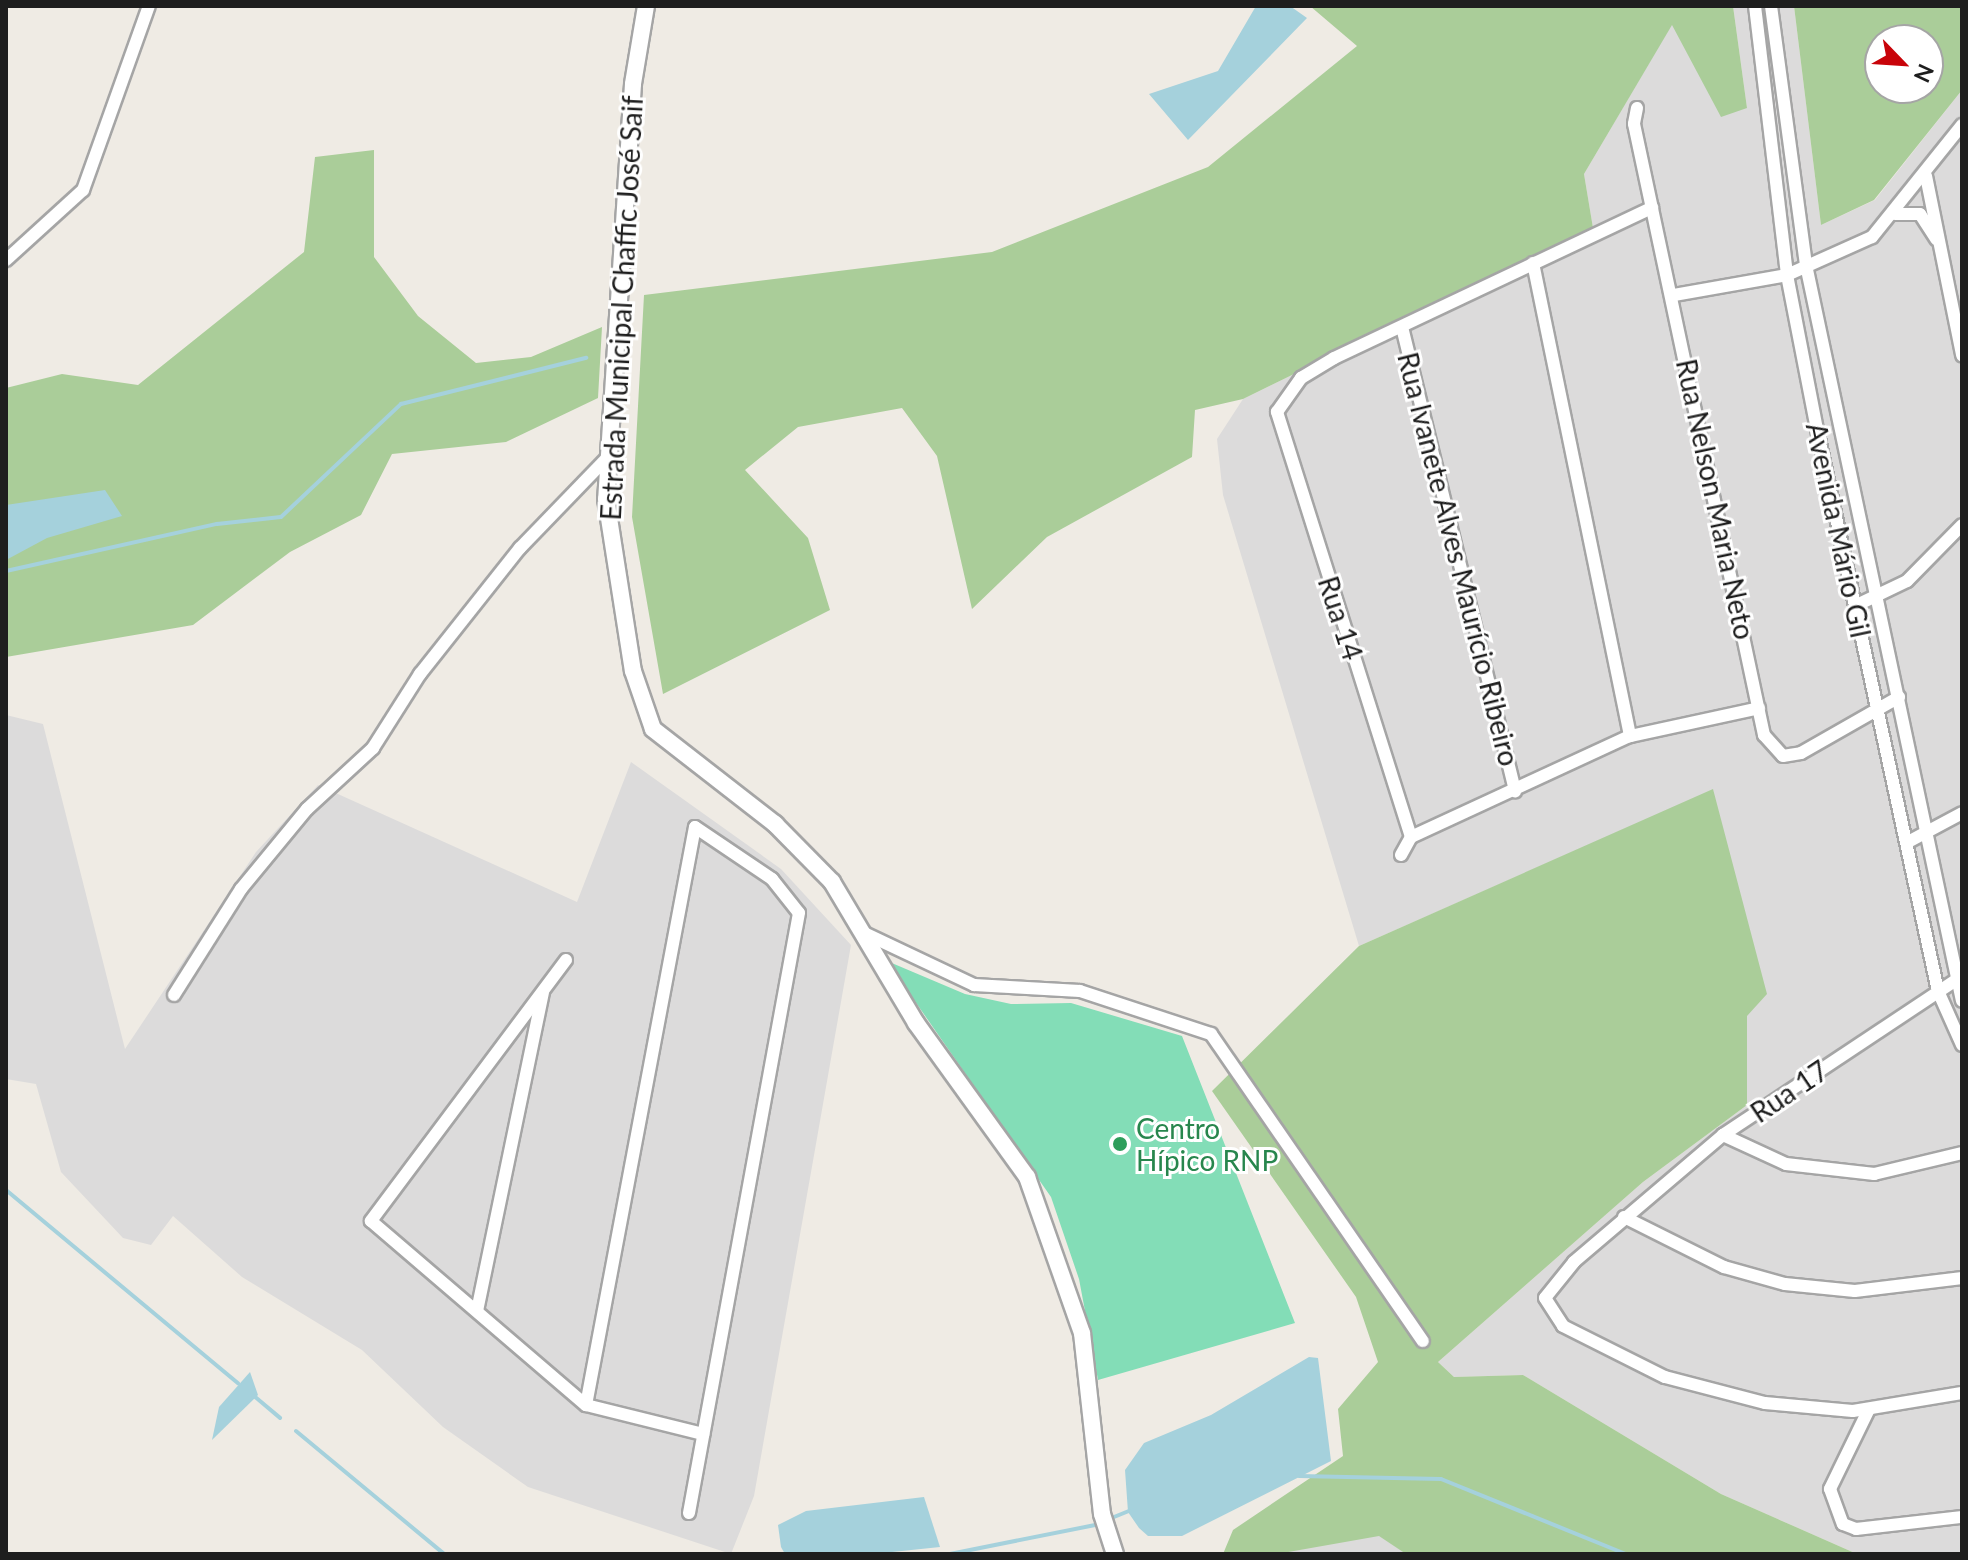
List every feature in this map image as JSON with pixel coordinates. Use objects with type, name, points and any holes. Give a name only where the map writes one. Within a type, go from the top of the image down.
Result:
[{"type":"street","points":[[6,260],[83,190],[149,6]]},
{"type":"street","name":"Estrada Municipal Chaffic José Saif","points":[[646,6],[633,84],[608,457],[610,555],[653,729],[775,824],[832,882],[916,1023],[1027,1177],[1082,1333],[1102,1514],[1115,1554]]},
{"type":"street","name":"Avenida Mário Gil","points":[[1755,6],[1787,275],[1818,434],[1859,604],[1874,707],[1908,842],[1938,991],[1962,1045]]},
{"type":"street","name":"Avenida Mário Gil","points":[[1771,6],[1806,265],[1960,978],[1962,1001]]},
{"type":"street","name":"Rua Nelson Maria Neto","points":[[1637,108],[1652,208],[1674,295],[1764,735],[1783,756],[1801,753],[1874,707],[1899,697]]},
{"type":"street","points":[[1765,109],[1783,108]]},
{"type":"street","points":[[1674,295],[1787,275],[1872,237],[1926,176],[1962,125]]},
{"type":"street","points":[[1926,176],[1962,355]]},
{"type":"street","points":[[1402,327],[1652,208]]},
{"type":"street","points":[[1895,214],[1920,214],[1942,249]]},
{"type":"street","points":[[1533,263],[1630,736]]},
{"type":"street","name":"Rua 14","points":[[1402,327],[1334,358],[1284,399],[1277,412],[1411,837]]},
{"type":"street","name":"Rua lvanete Alves Maurício Ribeiro","points":[[1402,327],[1515,791]]},
{"type":"street","points":[[1818,434],[1842,428]]},
{"type":"street","points":[[174,995],[241,889],[307,809],[373,748],[420,674],[520,548],[608,457]]},
{"type":"street","points":[[1859,604],[1879,599],[1962,525]]},
{"type":"street","points":[[1401,855],[1411,837],[1630,736],[1759,708]]},
{"type":"street","points":[[1908,842],[1929,836],[1962,813]]},
{"type":"street","points":[[586,1405],[695,827],[772,879],[799,913],[689,1513]]},
{"type":"street","points":[[864,933],[974,985],[1080,991],[1211,1034],[1423,1341]]},
{"type":"street","points":[[566,960],[371,1221],[586,1405],[703,1434]]},
{"type":"street","name":"Rua 17","points":[[1869,1409],[1765,1403],[1665,1377],[1563,1326],[1545,1298],[1551,1284],[1624,1217],[1723,1135],[1960,978]]},
{"type":"street","points":[[477,1311],[544,990]]},
{"type":"street","points":[[1723,1135],[1786,1164],[1874,1174],[1962,1153]]},
{"type":"street","points":[[1624,1217],[1724,1267],[1785,1284],[1855,1291],[1962,1278]]},
{"type":"street","points":[[1962,1393],[1869,1409],[1830,1489],[1843,1524],[1870,1528],[1962,1517]]},
{"type":"shaded area","points":[[1733,6],[1794,6],[1821,225],[1875,200],[1962,90],[1962,1554],[1857,1554],[1721,1494],[1523,1375],[1454,1377],[1438,1362],[1643,1182],[1747,1105],[1747,1016],[1713,790],[1359,946],[1223,495],[1217,439],[1243,399],[1593,228],[1584,174],[1672,24],[1747,108]]},
{"type":"shaded area","points":[[6,715],[43,724],[125,1049],[256,852],[318,785],[577,902],[631,762],[781,869],[851,945],[754,1496],[731,1554],[528,1487],[443,1427],[362,1350],[242,1277],[173,1216],[151,1245],[123,1238],[61,1172],[36,1084],[6,1079]]},
{"type":"shaded area","points":[[1380,1535],[1406,1554],[1277,1554],[1291,1547]]},
{"type":"green space","points":[[1310,6],[1733,6],[1747,108],[1721,117],[1672,25],[1584,174],[1593,228],[1243,399],[1195,410],[1192,457],[1047,537],[972,609],[937,456],[902,408],[798,427],[745,470],[808,538],[830,610],[663,694],[632,517],[644,295],[992,252],[1208,167],[1357,46]]},
{"type":"green space","points":[[1794,6],[1962,6],[1962,90],[1874,200],[1821,225]]},
{"type":"green space","points":[[374,150],[374,257],[418,316],[476,363],[531,357],[602,327],[598,398],[506,442],[392,454],[361,515],[290,552],[193,625],[6,657],[6,388],[62,374],[138,385],[304,252],[315,157]]},
{"type":"green space","points":[[1713,789],[1767,994],[1747,1016],[1747,1105],[1643,1182],[1438,1362],[1454,1377],[1523,1375],[1721,1494],[1857,1554],[1406,1554],[1379,1536],[1277,1554],[1223,1554],[1233,1530],[1343,1456],[1338,1409],[1378,1362],[1356,1297],[1212,1091],[1359,946]]},
{"type":"green space","name":"Centro Hípico RNP","points":[[887,961],[965,994],[1011,1004],[1071,1003],[1182,1036],[1295,1323],[1098,1380],[1079,1279],[1051,1197]]},
{"type":"water","points":[[1256,6],[1290,6],[1307,18],[1188,140],[1149,94],[1218,71]]},
{"type":"water","points":[[105,490],[122,516],[47,538],[6,560],[6,505]]},
{"type":"water","points":[[1309,1357],[1318,1358],[1331,1461],[1182,1536],[1148,1536],[1139,1528],[1128,1512],[1125,1470],[1144,1443],[1211,1415]]},
{"type":"water","points":[[250,1372],[258,1395],[212,1440],[219,1407]]},
{"type":"water","points":[[924,1497],[940,1547],[873,1554],[785,1554],[781,1547],[778,1525],[806,1511]]},
{"type":"waterway","points":[[6,571],[217,524],[281,517],[401,404],[586,358]]},
{"type":"waterway","points":[[6,1190],[238,1383]]},
{"type":"waterway","points":[[254,1396],[280,1418]]},
{"type":"waterway","points":[[296,1431],[444,1554]]},
{"type":"waterway","points":[[1299,1476],[1441,1479],[1626,1554]]},
{"type":"waterway","points":[[1114,1517],[1129,1511]]},
{"type":"waterway","points":[[950,1554],[1095,1525]]},
{"type":"place","name":"Centro Hípico RNP","points":[[1120,1144]]}]
